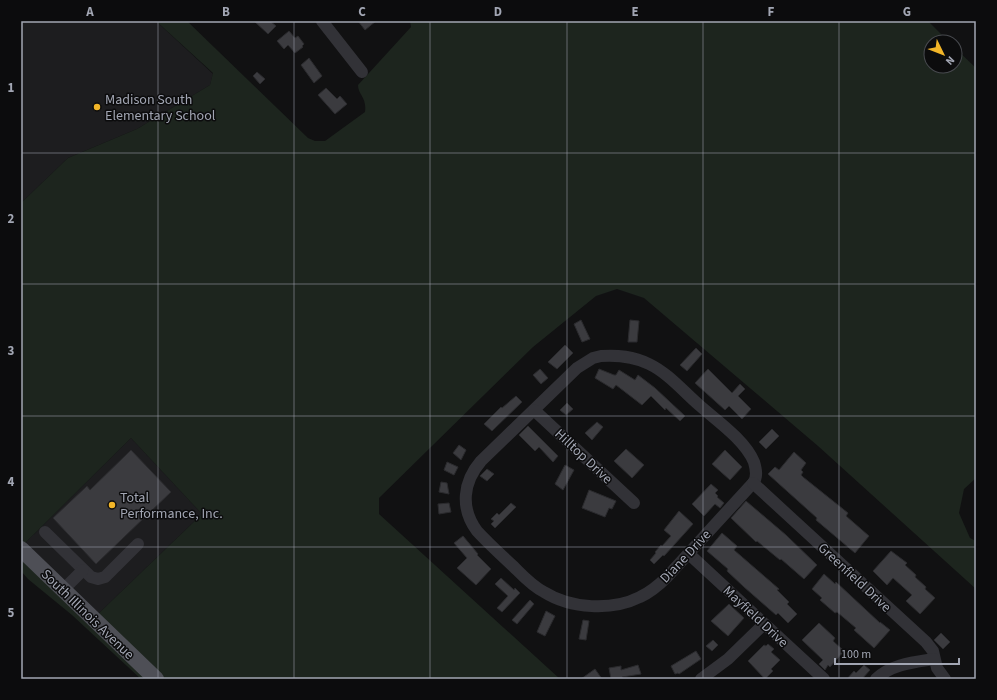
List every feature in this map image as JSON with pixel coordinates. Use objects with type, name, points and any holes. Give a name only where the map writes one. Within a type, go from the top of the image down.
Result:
[{"type":"main road","name":"South Illinois Avenue","points":[[21,549],[156,679]]},
{"type":"street","points":[[322,21],[362,72]]},
{"type":"street","name":"Diane Drive","points":[[622,356],[639,360],[655,367],[663,373],[739,442],[753,462],[756,477],[753,483],[667,578],[653,589],[640,598],[621,604],[597,606],[575,604],[553,597],[532,584],[485,540],[474,527],[469,516],[466,499],[468,482],[475,468],[534,410],[577,368],[593,358],[622,356]]},
{"type":"street","name":"Hilltop Drive","points":[[534,410],[634,503]]},
{"type":"street","name":"Greenfield Drive","points":[[753,483],[926,642],[933,651],[937,668],[944,679]]},
{"type":"street","points":[[45,532],[90,577],[98,579],[104,577],[138,544]]},
{"type":"street","name":"Mayfield Drive","points":[[689,554],[824,679]]},
{"type":"street","points":[[63,590],[83,570]]},
{"type":"street","points":[[701,679],[728,659],[764,624]]},
{"type":"street","points":[[876,679],[892,668],[904,664],[934,659]]},
{"type":"shaded area","name":"Madison South Elementary School","points":[[21,21],[156,21],[213,74],[210,85],[137,129],[68,158],[21,203]]},
{"type":"shaded area","points":[[156,21],[187,21],[308,138],[315,141],[325,141],[365,112],[365,103],[359,91],[358,85],[411,27],[410,21],[928,21],[941,34],[923,34],[923,74],[963,74],[963,56],[976,68],[976,478],[964,489],[959,513],[970,538],[976,541],[976,589],[818,446],[644,298],[617,289],[596,296],[533,347],[379,498],[379,514],[560,679],[164,679],[97,615],[202,514],[131,438],[23,545],[21,543],[21,203],[68,158],[137,129],[210,85],[213,73]]},
{"type":"shaded area","points":[[131,438],[202,514],[97,615],[23,545]]},
{"type":"shaded area","points":[[21,556],[150,679],[141,679],[72,615],[28,579],[21,571]]},
{"type":"building","points":[[254,21],[270,21],[276,26],[268,34]]},
{"type":"building","points":[[358,21],[376,21],[365,30]]},
{"type":"building","points":[[289,31],[295,38],[298,36],[304,44],[302,46],[303,47],[295,53],[288,45],[284,49],[277,41]]},
{"type":"building","points":[[309,58],[322,76],[314,83],[301,65]]},
{"type":"building","points":[[257,72],[265,79],[260,84],[253,76]]},
{"type":"building","points":[[326,88],[337,99],[340,96],[347,104],[335,114],[318,95]]},
{"type":"building","points":[[581,320],[590,339],[582,342],[574,324]]},
{"type":"building","points":[[630,320],[639,321],[637,342],[628,342]]},
{"type":"building","points":[[565,345],[573,353],[557,369],[548,362]]},
{"type":"building","points":[[696,348],[702,354],[687,371],[680,365]]},
{"type":"building","points":[[540,369],[548,378],[541,384],[533,375]]},
{"type":"building","points":[[599,369],[614,375],[616,375],[619,370],[635,380],[638,375],[655,388],[685,416],[680,421],[666,408],[665,410],[651,396],[642,405],[616,385],[613,389],[595,378]]},
{"type":"building","points":[[708,369],[732,393],[740,384],[745,389],[738,396],[751,409],[742,419],[729,406],[725,410],[695,383]]},
{"type":"building","points":[[516,396],[522,402],[492,431],[484,424],[501,407],[502,408]]},
{"type":"building","points":[[567,403],[573,409],[566,415],[560,410]]},
{"type":"building","points":[[597,422],[603,427],[592,440],[585,433]]},
{"type":"building","points":[[528,426],[558,456],[553,462],[539,447],[535,451],[519,435]]},
{"type":"building","points":[[772,429],[779,436],[766,449],[759,442]]},
{"type":"building","points":[[459,445],[466,450],[461,460],[453,453]]},
{"type":"building","points":[[626,449],[644,465],[632,478],[614,461]]},
{"type":"building","name":"Total Performance, Inc.","points":[[131,450],[171,492],[96,564],[53,518],[87,486],[90,490]]},
{"type":"building","points":[[725,450],[742,467],[730,480],[712,464]]},
{"type":"building","points":[[794,452],[806,463],[801,470],[803,472],[801,475],[848,513],[846,516],[869,536],[855,553],[816,520],[817,518],[768,474],[775,467],[779,470]]},
{"type":"building","points":[[447,462],[458,467],[454,475],[444,470]]},
{"type":"building","points":[[565,465],[574,470],[563,490],[555,484]]},
{"type":"building","points":[[487,469],[494,474],[487,481],[480,476]]},
{"type":"building","points":[[441,482],[447,483],[449,494],[439,492]]},
{"type":"building","points":[[711,484],[718,490],[715,493],[718,496],[717,497],[724,503],[720,508],[715,504],[704,516],[692,504]]},
{"type":"building","points":[[589,490],[616,501],[612,509],[609,508],[605,517],[582,508]]},
{"type":"building","points":[[746,501],[786,535],[817,565],[804,579],[781,559],[780,560],[757,541],[756,542],[731,518]]},
{"type":"building","points":[[449,503],[451,512],[439,514],[438,504]]},
{"type":"building","points":[[511,503],[516,507],[495,528],[491,524],[494,521],[491,519],[497,513],[499,515]]},
{"type":"building","points":[[679,511],[693,524],[664,556],[663,555],[654,564],[650,560],[661,545],[662,546],[671,536],[664,530]]},
{"type":"building","points":[[722,533],[737,546],[734,550],[779,589],[777,590],[789,602],[787,604],[797,614],[788,623],[778,613],[776,615],[744,587],[727,571],[728,569],[707,551]]},
{"type":"building","points":[[463,536],[478,554],[477,555],[491,569],[476,585],[457,568],[467,558],[454,543]]},
{"type":"building","points":[[891,551],[907,563],[905,565],[916,575],[915,577],[935,598],[920,614],[906,601],[912,595],[893,578],[887,585],[873,571]]},
{"type":"building","points":[[824,574],[835,584],[836,582],[880,623],[890,630],[874,648],[854,630],[856,628],[820,600],[822,598],[812,589]]},
{"type":"building","points":[[501,578],[514,590],[515,588],[520,593],[502,612],[497,608],[508,596],[495,584]]},
{"type":"building","points":[[530,600],[534,604],[517,624],[512,620]]},
{"type":"building","points":[[729,604],[744,618],[728,636],[711,621]]},
{"type":"building","points":[[546,611],[555,616],[545,636],[537,632]]},
{"type":"building","points":[[583,620],[589,621],[586,640],[579,639]]},
{"type":"building","points":[[819,623],[835,638],[833,641],[844,651],[830,667],[828,665],[825,670],[819,664],[823,660],[802,640]]},
{"type":"building","points":[[941,633],[950,642],[943,649],[934,640]]},
{"type":"building","points":[[713,640],[718,645],[712,651],[706,646]]},
{"type":"building","points":[[768,644],[774,649],[771,652],[780,660],[771,669],[773,671],[765,679],[748,661],[764,645],[766,646]]},
{"type":"building","points":[[696,651],[701,659],[679,674],[675,674],[671,666]]},
{"type":"building","points":[[638,665],[641,674],[622,677],[623,679],[611,679],[609,668],[621,666],[621,670]]},
{"type":"building","points":[[864,665],[870,670],[862,679],[847,679],[854,671],[856,673]]},
{"type":"building","points":[[595,669],[602,679],[581,679]]},
{"type":"place","name":"Madison South Elementary School","points":[[97,107]]},
{"type":"place","name":"Total Performance, Inc.","points":[[112,505]]}]
